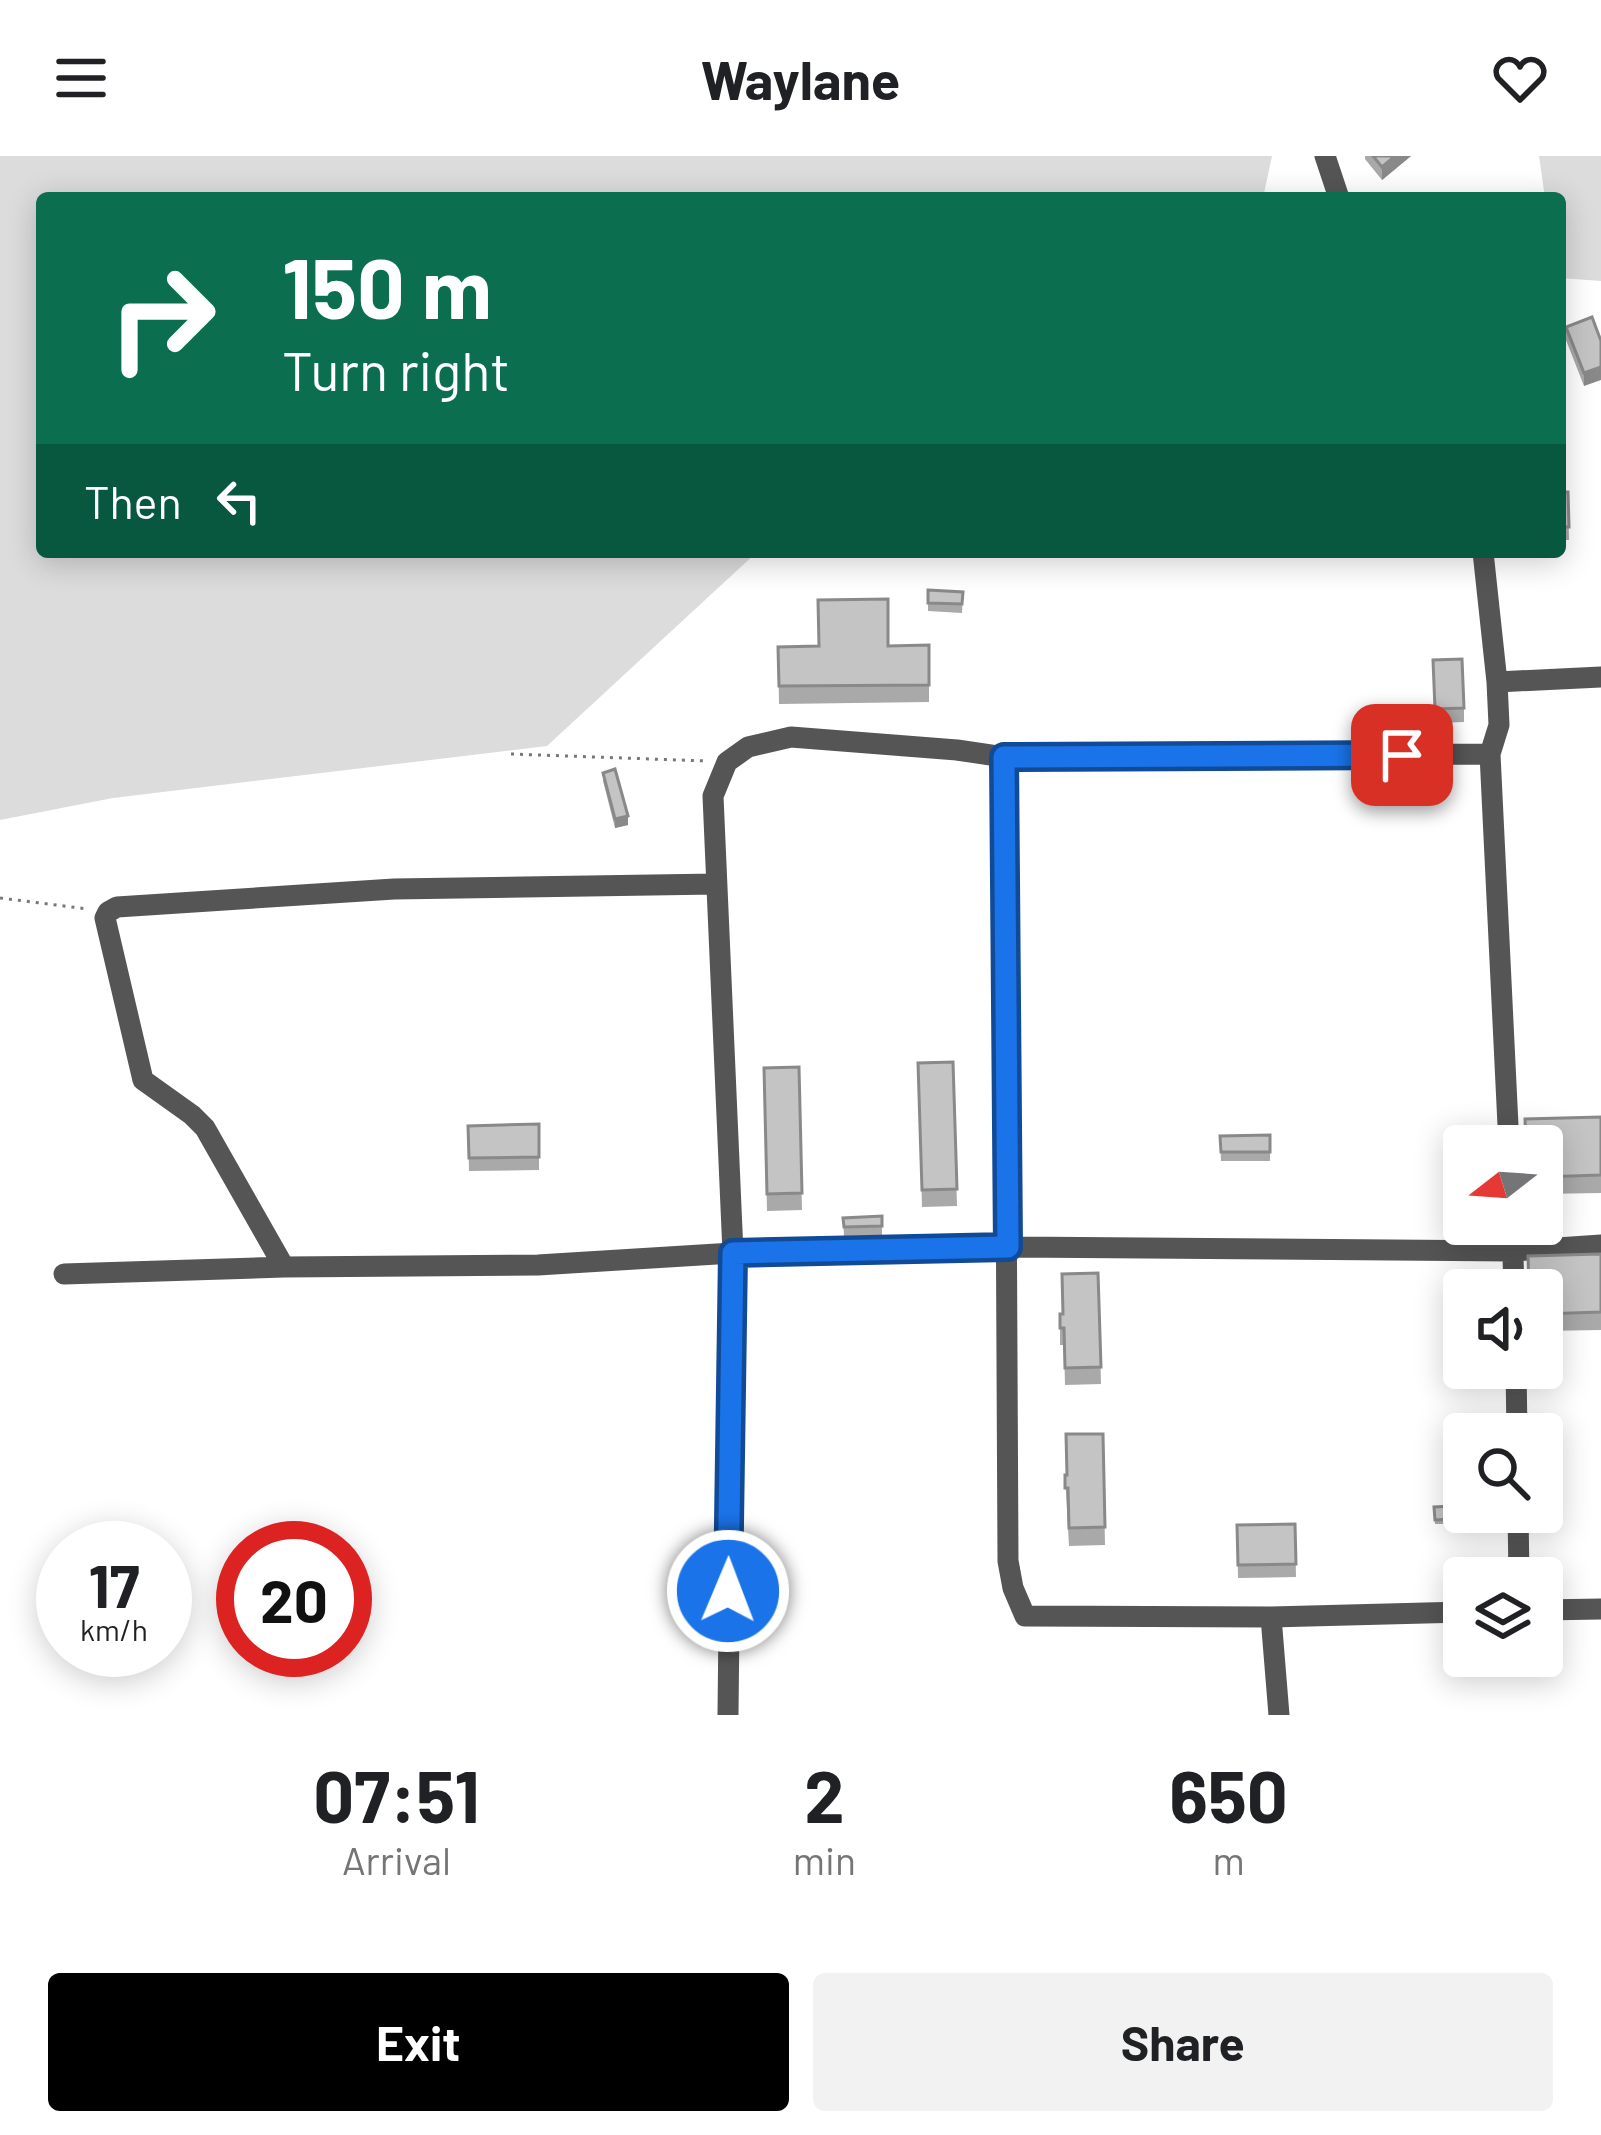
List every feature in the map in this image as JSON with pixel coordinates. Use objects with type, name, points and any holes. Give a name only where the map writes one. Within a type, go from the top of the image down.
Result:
[{"type":"lane","points":[[1325,156],[1337,192]]},
{"type":"lane","points":[[1484,558],[1497,682],[1498,725],[1490,754],[1507,1125]]},
{"type":"lane","points":[[1497,682],[1601,677]]},
{"type":"lane","points":[[728,1715],[733,1253],[713,796],[727,762],[748,747],[790,737],[1004,757],[1490,754]]},
{"type":"lane","points":[[1004,757],[1008,1561],[1025,1616],[1443,1613]]},
{"type":"lane","points":[[284,1267],[205,1129],[142,1080],[105,918],[108,912],[117,907],[394,889],[716,884]]},
{"type":"lane","points":[[1514,1245],[1514,1269]]},
{"type":"lane","points":[[64,1274],[538,1265],[733,1253],[1008,1247],[1514,1251],[1601,1245]]},
{"type":"lane","points":[[1563,1610],[1601,1609]]},
{"type":"lane","points":[[1271,1617],[1279,1715]]},
{"type":"path","points":[[511,754],[727,762]]},
{"type":"path","points":[[0,898],[108,912]]},
{"type":"shaded area","points":[[0,156],[1272,156],[1264,192],[36,192],[36,558],[751,558],[547,746],[113,798],[0,820]]},
{"type":"shaded area","points":[[1539,156],[1601,156],[1601,281],[1566,278],[1566,192],[1544,192]]},
{"type":"building","points":[[1373,156],[1395,156],[1382,167]]},
{"type":"building","points":[[1592,317],[1601,341],[1601,367],[1584,373],[1566,327]]},
{"type":"building","points":[[928,590],[963,592],[962,604],[928,603]]},
{"type":"building","points":[[888,599],[888,646],[929,645],[929,685],[779,686],[778,647],[819,646],[818,600]]},
{"type":"building","points":[[1462,659],[1464,708],[1435,709],[1433,660]]},
{"type":"building","points":[[615,769],[628,816],[615,819],[603,773]]},
{"type":"building","points":[[953,1062],[957,1189],[922,1190],[918,1063]]},
{"type":"building","points":[[799,1067],[802,1193],[767,1194],[764,1068]]},
{"type":"building","points":[[1601,1117],[1601,1175],[1563,1176],[1563,1125],[1525,1125],[1525,1119]]},
{"type":"building","points":[[539,1124],[539,1157],[469,1158],[468,1126]]},
{"type":"building","points":[[1270,1135],[1270,1152],[1221,1152],[1220,1136]]},
{"type":"building","points":[[882,1216],[882,1226],[844,1227],[843,1218]]},
{"type":"building","points":[[1601,1254],[1601,1312],[1563,1313],[1563,1269],[1528,1269],[1528,1256]]},
{"type":"building","points":[[1098,1273],[1101,1367],[1065,1368],[1064,1328],[1060,1328],[1062,1274]]},
{"type":"building","points":[[1066,1434],[1103,1434],[1105,1527],[1069,1528]]},
{"type":"building","points":[[1434,1507],[1443,1507],[1443,1520],[1435,1520]]},
{"type":"building","points":[[1295,1524],[1296,1564],[1238,1565],[1237,1525]]},
{"type":"route","points":[[728,1591],[733,1253],[1008,1247],[1004,757],[1402,755]]}]
